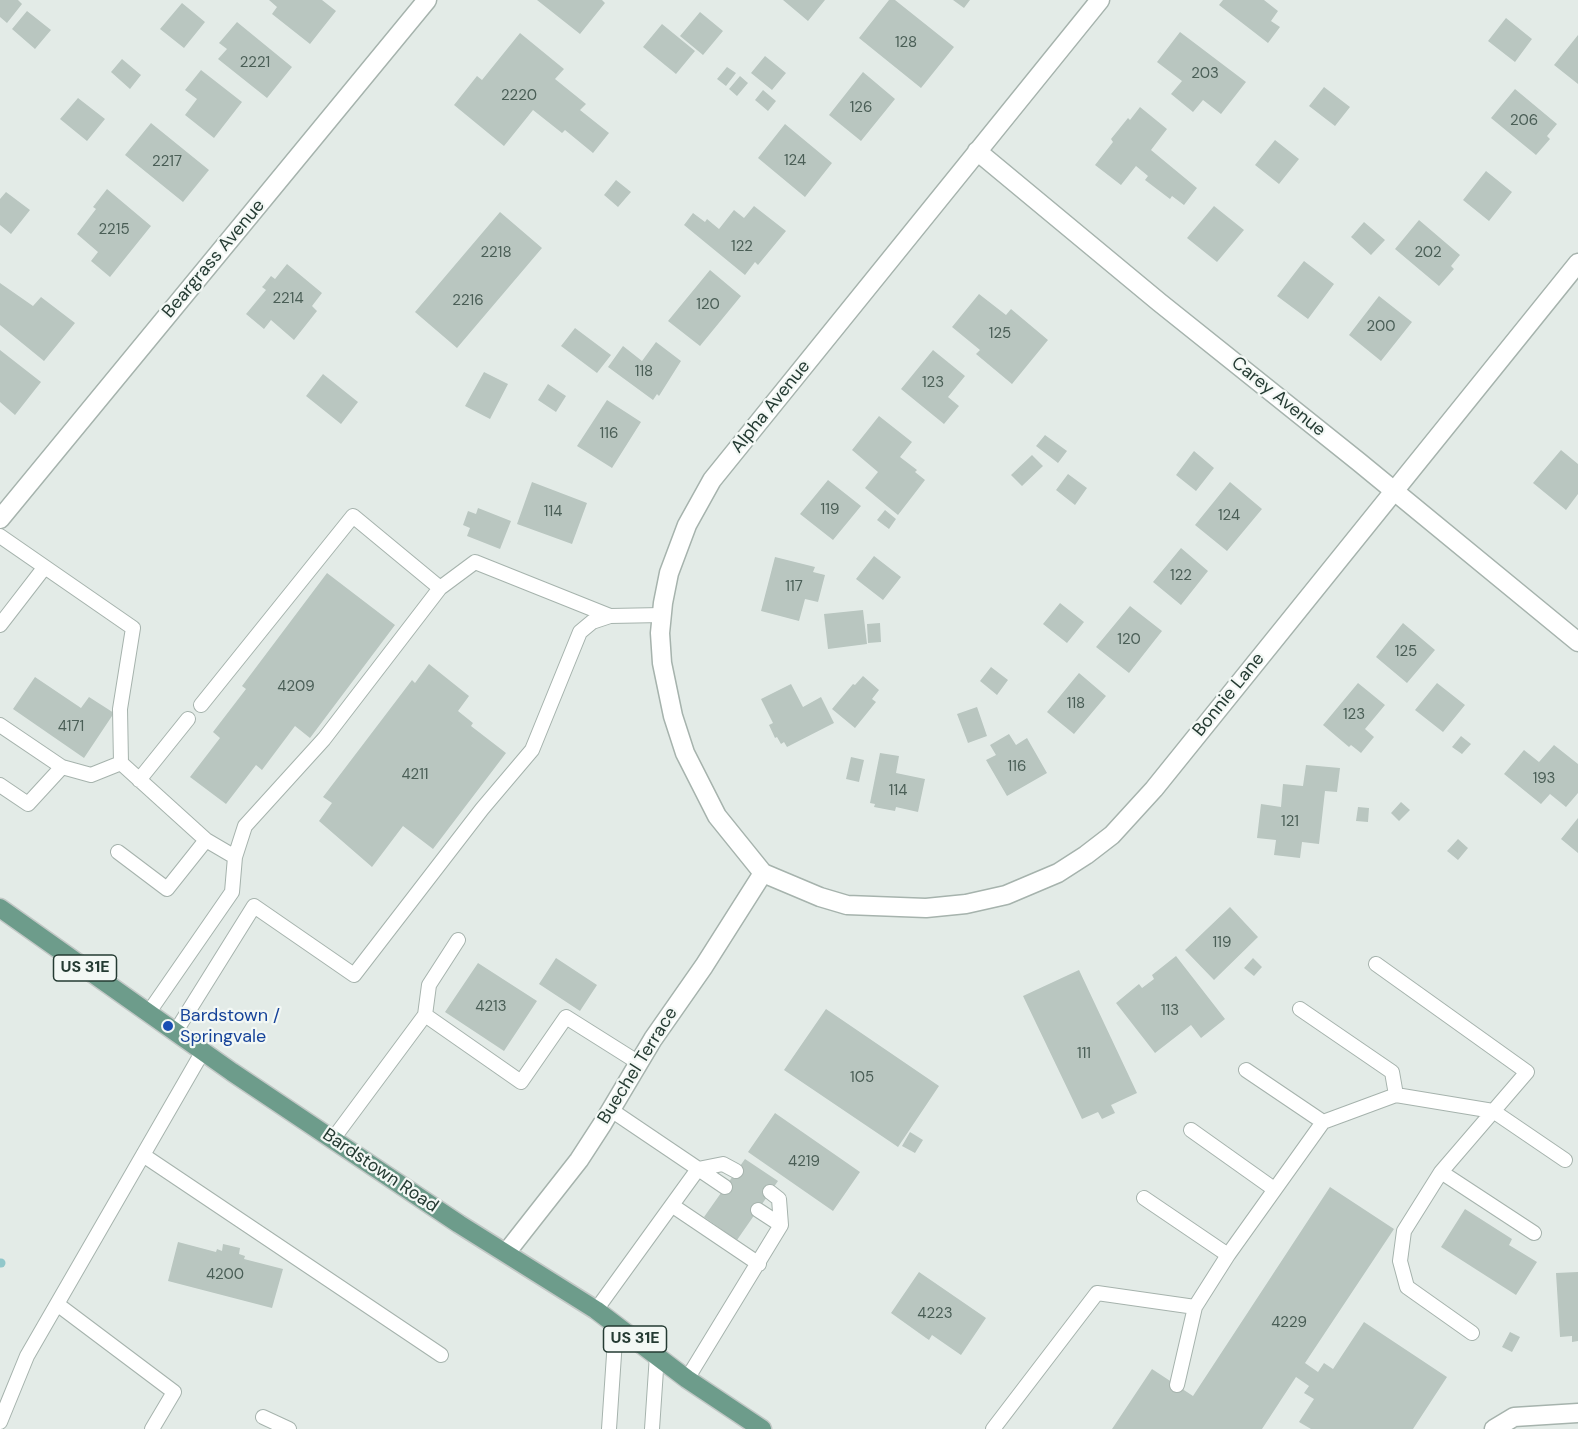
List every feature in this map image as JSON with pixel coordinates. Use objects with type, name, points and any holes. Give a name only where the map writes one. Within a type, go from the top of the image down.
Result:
[{"type":"main road","name":"Bardstown Road","points":[[0,908],[232,1072],[506,1254],[596,1310],[687,1379],[762,1429]]},
{"type":"street","name":"Beargrass Avenue","points":[[0,519],[427,0]]},
{"type":"street","name":"Alpha Avenue","points":[[763,873],[717,816],[686,753],[673,716],[662,663],[662,615],[669,573],[687,525],[712,480],[1100,0]]},
{"type":"street","name":"Carey Avenue","points":[[977,151],[1578,642]]},
{"type":"street","name":"Bonnie Lane","points":[[763,873],[820,897],[847,905],[926,908],[966,904],[1006,895],[1058,873],[1086,855],[1112,835],[1154,789],[1578,263]]},
{"type":"street","name":"Buechel Terrace","points":[[506,1254],[579,1160],[653,1039],[704,966],[763,873]]},
{"type":"street","points":[[1494,1429],[1514,1417],[1578,1413]]},
{"type":"lane","points":[[201,705],[352,516],[440,588]]},
{"type":"lane","points":[[0,536],[133,628],[120,710],[122,763],[206,840],[235,857]]},
{"type":"lane","points":[[149,1012],[232,892],[235,857],[245,826],[324,739],[440,588],[475,562],[610,615]]},
{"type":"lane","points":[[0,625],[44,568]]},
{"type":"lane","points":[[232,892],[354,975],[482,809],[532,750],[580,632],[592,622],[610,615],[662,615]]},
{"type":"lane","points":[[139,780],[188,719]]},
{"type":"lane","points":[[0,725],[62,767],[91,775],[122,763]]},
{"type":"lane","points":[[0,785],[28,804],[62,767]]},
{"type":"lane","points":[[118,852],[168,888],[206,840]]},
{"type":"lane","points":[[177,1031],[254,906]]},
{"type":"lane","points":[[333,1139],[425,1015],[429,986],[458,940]]},
{"type":"lane","points":[[1376,964],[1527,1072],[1441,1172],[1404,1231],[1400,1261],[1407,1287],[1472,1333]]},
{"type":"lane","points":[[1300,1009],[1392,1072],[1396,1095]]},
{"type":"lane","points":[[425,1015],[521,1082],[566,1017],[639,1063]]},
{"type":"lane","points":[[0,1422],[27,1356],[203,1051]]},
{"type":"lane","points":[[1246,1070],[1323,1122]]},
{"type":"lane","points":[[1177,1385],[1195,1307],[1274,1189],[1323,1122],[1396,1095],[1493,1111],[1565,1160]]},
{"type":"lane","points":[[611,1110],[725,1187]]},
{"type":"lane","points":[[1191,1130],[1274,1189]]},
{"type":"lane","points":[[143,1155],[441,1355]]},
{"type":"lane","points":[[596,1310],[698,1169],[723,1164],[736,1171]]},
{"type":"lane","points":[[1441,1172],[1534,1233]]},
{"type":"lane","points":[[687,1379],[781,1225],[779,1199],[770,1192]]},
{"type":"lane","points":[[1144,1198],[1228,1256]]},
{"type":"lane","points":[[673,1206],[759,1264]]},
{"type":"lane","points":[[758,1210],[781,1225]]},
{"type":"lane","points":[[993,1429],[1097,1293],[1195,1307]]},
{"type":"lane","points":[[57,1304],[174,1392],[152,1429]]},
{"type":"lane","points":[[609,1429],[616,1325]]},
{"type":"lane","points":[[651,1429],[657,1355]]},
{"type":"lane","points":[[263,1417],[289,1429]]},
{"type":"building","points":[[0,0],[18,0],[22,4],[7,23],[0,17]]},
{"type":"building","points":[[269,0],[322,0],[336,11],[310,44],[272,14],[277,7]]},
{"type":"building","points":[[537,0],[602,0],[605,3],[580,34]]},
{"type":"building","points":[[783,0],[825,0],[808,21]]},
{"type":"building","points":[[889,0],[895,0],[954,47],[921,88],[859,38]]},
{"type":"building","points":[[953,0],[970,0],[964,8]]},
{"type":"building","points":[[1223,0],[1264,0],[1278,11],[1271,21],[1280,27],[1268,43],[1219,5]]},
{"type":"building","points":[[182,3],[205,22],[184,48],[160,29]]},
{"type":"building","points":[[27,11],[51,30],[35,49],[12,29]]},
{"type":"building","points":[[700,12],[723,31],[703,55],[680,36]]},
{"type":"building","points":[[1506,18],[1532,39],[1515,62],[1488,41]]},
{"type":"building","points":[[237,22],[292,67],[267,98],[218,59],[227,49],[219,43]]},
{"type":"building","points":[[662,24],[695,51],[676,74],[643,47]]},
{"type":"building","points":[[1180,32],[1246,82],[1221,114],[1203,100],[1193,112],[1171,94],[1182,81],[1157,62]]},
{"type":"building","points":[[520,33],[564,69],[555,79],[586,104],[580,110],[609,133],[593,153],[565,130],[562,133],[533,110],[504,146],[454,105],[477,76],[482,80]]},
{"type":"building","points":[[1578,35],[1578,84],[1554,65]]},
{"type":"building","points":[[765,56],[786,73],[772,90],[751,73]]},
{"type":"building","points":[[122,59],[141,75],[130,89],[111,72]]},
{"type":"building","points":[[727,67],[736,73],[726,86],[717,79]]},
{"type":"building","points":[[201,70],[242,102],[214,138],[185,115],[197,99],[185,90]]},
{"type":"building","points":[[863,72],[895,99],[861,141],[829,115]]},
{"type":"building","points":[[740,76],[748,83],[737,96],[729,89]]},
{"type":"building","points":[[1324,87],[1350,107],[1335,126],[1309,106]]},
{"type":"building","points":[[1515,89],[1557,124],[1547,136],[1550,139],[1536,155],[1491,118]]},
{"type":"building","points":[[763,90],[776,101],[768,111],[755,100]]},
{"type":"building","points":[[78,98],[105,119],[87,141],[60,119]]},
{"type":"building","points":[[1140,107],[1167,129],[1151,150],[1197,188],[1184,205],[1172,196],[1170,199],[1145,180],[1148,176],[1136,166],[1121,185],[1095,165],[1113,142],[1111,139]]},
{"type":"building","points":[[151,123],[209,170],[183,202],[125,155]]},
{"type":"building","points":[[785,124],[832,163],[805,197],[758,158]]},
{"type":"building","points":[[1275,140],[1299,159],[1279,184],[1255,165]]},
{"type":"building","points":[[1486,171],[1512,192],[1489,221],[1463,200]]},
{"type":"building","points":[[616,180],[631,192],[618,207],[604,195]]},
{"type":"building","points":[[107,189],[151,226],[110,277],[91,261],[98,252],[77,234],[96,209],[93,207]]},
{"type":"building","points":[[6,192],[30,210],[11,234],[0,225],[0,199]]},
{"type":"building","points":[[754,206],[786,231],[758,265],[755,262],[745,275],[684,225],[693,213],[705,222],[707,219],[719,229],[734,210],[744,218]]},
{"type":"building","points":[[1214,206],[1244,230],[1217,262],[1187,238]]},
{"type":"building","points":[[500,212],[542,248],[457,348],[415,312]]},
{"type":"building","points":[[1419,220],[1460,255],[1451,266],[1454,269],[1439,286],[1395,249]]},
{"type":"building","points":[[1364,222],[1385,240],[1371,255],[1351,237]]},
{"type":"building","points":[[1304,261],[1334,284],[1308,319],[1277,296]]},
{"type":"building","points":[[287,264],[322,293],[312,306],[317,311],[294,340],[271,320],[264,329],[246,314],[266,290],[262,287],[271,276],[275,279]]},
{"type":"building","points":[[710,270],[741,296],[700,346],[668,321]]},
{"type":"building","points":[[0,283],[33,306],[41,297],[75,323],[44,361],[0,325]]},
{"type":"building","points":[[979,294],[1006,315],[1011,309],[1048,340],[1012,384],[976,354],[980,350],[952,327]]},
{"type":"building","points":[[1379,296],[1412,322],[1381,361],[1349,335]]},
{"type":"building","points":[[575,328],[611,355],[597,373],[561,346]]},
{"type":"building","points":[[656,342],[681,361],[659,396],[657,394],[653,400],[608,367],[623,346],[642,361]]},
{"type":"building","points":[[0,350],[41,382],[15,415],[0,402]]},
{"type":"building","points":[[933,350],[965,376],[948,397],[959,406],[944,424],[901,389]]},
{"type":"building","points":[[484,372],[508,384],[490,419],[465,406]]},
{"type":"building","points":[[323,374],[358,402],[341,424],[306,396]]},
{"type":"building","points":[[548,384],[566,396],[556,412],[538,400]]},
{"type":"building","points":[[607,400],[641,422],[612,468],[577,446]]},
{"type":"building","points":[[879,416],[912,442],[900,457],[917,470],[915,472],[925,480],[898,515],[865,488],[878,472],[852,450]]},
{"type":"building","points":[[1045,435],[1067,451],[1058,463],[1036,446]]},
{"type":"building","points":[[1561,450],[1578,464],[1578,494],[1566,510],[1533,483]]},
{"type":"building","points":[[1194,451],[1214,468],[1196,491],[1176,475]]},
{"type":"building","points":[[1032,455],[1043,466],[1022,486],[1011,475]]},
{"type":"building","points":[[1068,474],[1087,488],[1075,505],[1056,490]]},
{"type":"building","points":[[828,480],[861,506],[833,540],[800,514]]},
{"type":"building","points":[[532,482],[587,503],[572,544],[517,524]]},
{"type":"building","points":[[1230,482],[1262,509],[1227,551],[1195,525]]},
{"type":"building","points":[[478,508],[511,521],[500,549],[467,536],[470,528],[463,525],[468,511],[476,514]]},
{"type":"building","points":[[885,510],[896,519],[889,529],[877,520]]},
{"type":"building","points":[[1181,548],[1208,571],[1181,605],[1153,582]]},
{"type":"building","points":[[874,556],[901,577],[883,600],[856,579]]},
{"type":"building","points":[[775,557],[815,567],[813,572],[825,575],[818,602],[805,599],[799,621],[761,611]]},
{"type":"building","points":[[327,573],[395,625],[310,738],[295,726],[262,770],[256,765],[226,804],[190,777],[220,738],[213,732],[246,689],[242,686]]},
{"type":"building","points":[[1060,603],[1084,622],[1067,643],[1043,624]]},
{"type":"building","points":[[1130,606],[1162,631],[1129,673],[1096,647]]},
{"type":"building","points":[[863,610],[867,644],[828,649],[824,614]]},
{"type":"building","points":[[880,623],[881,642],[868,643],[867,624]]},
{"type":"building","points":[[1403,623],[1435,650],[1407,683],[1376,657]]},
{"type":"building","points":[[429,664],[469,696],[458,711],[473,723],[471,726],[506,753],[433,849],[403,826],[372,867],[319,821],[332,803],[323,797],[412,680],[415,683]]},
{"type":"building","points":[[991,667],[1008,680],[997,695],[980,681]]},
{"type":"building","points":[[1079,673],[1106,696],[1074,734],[1047,712]]},
{"type":"building","points":[[863,676],[879,690],[872,699],[876,702],[855,728],[832,709],[853,684],[855,685]]},
{"type":"building","points":[[35,677],[81,708],[89,697],[114,713],[84,758],[13,709]]},
{"type":"building","points":[[1358,683],[1385,705],[1365,729],[1374,737],[1361,753],[1351,745],[1349,747],[1323,725]]},
{"type":"building","points":[[1437,683],[1465,705],[1443,732],[1415,710]]},
{"type":"building","points":[[791,684],[803,707],[821,697],[834,723],[787,747],[784,742],[781,744],[777,737],[775,738],[769,725],[773,723],[761,699]]},
{"type":"building","points":[[977,707],[987,736],[968,743],[957,714]]},
{"type":"building","points":[[1009,734],[1016,745],[1027,738],[1047,773],[1007,796],[986,760],[996,755],[990,745]]},
{"type":"building","points":[[1461,736],[1471,744],[1462,754],[1452,747]]},
{"type":"building","points":[[1554,745],[1578,764],[1578,793],[1566,807],[1550,794],[1541,804],[1504,774],[1524,750],[1539,762]]},
{"type":"building","points":[[880,753],[899,756],[896,773],[925,779],[918,812],[896,807],[895,811],[874,807],[875,804],[870,803]]},
{"type":"building","points":[[851,757],[864,760],[859,782],[846,779]]},
{"type":"building","points":[[1306,765],[1340,768],[1337,792],[1325,791],[1319,844],[1302,842],[1300,858],[1274,855],[1276,840],[1257,838],[1261,804],[1281,807],[1283,784],[1303,786]]},
{"type":"building","points":[[1401,802],[1410,810],[1399,821],[1391,813]]},
{"type":"building","points":[[1358,807],[1369,808],[1368,822],[1356,821]]},
{"type":"building","points":[[1578,818],[1578,853],[1561,839]]},
{"type":"building","points":[[1458,839],[1468,848],[1458,860],[1447,851]]},
{"type":"building","points":[[1230,907],[1258,937],[1214,980],[1185,950]]},
{"type":"building","points":[[1176,956],[1225,1019],[1201,1038],[1191,1025],[1155,1053],[1116,1003],[1139,984],[1142,988],[1154,979],[1152,975]]},
{"type":"building","points":[[556,958],[597,985],[580,1011],[539,984]]},
{"type":"building","points":[[1253,958],[1262,967],[1254,976],[1244,968]]},
{"type":"building","points":[[478,963],[537,1001],[504,1051],[445,1012]]},
{"type":"building","points":[[1079,970],[1137,1093],[1111,1105],[1115,1113],[1102,1119],[1098,1112],[1082,1119],[1023,996]]},
{"type":"building","points":[[826,1009],[939,1086],[898,1147],[784,1070]]},
{"type":"building","points":[[775,1113],[860,1172],[833,1211],[748,1152]]},
{"type":"building","points":[[910,1132],[923,1140],[915,1153],[902,1146]]},
{"type":"building","points":[[745,1159],[778,1181],[737,1240],[704,1217]]},
{"type":"building","points":[[1330,1187],[1394,1229],[1305,1363],[1318,1372],[1324,1363],[1333,1369],[1364,1322],[1447,1377],[1413,1429],[1311,1429],[1299,1422],[1314,1399],[1304,1393],[1309,1386],[1296,1377],[1262,1429],[1112,1429],[1152,1369],[1193,1396]]},
{"type":"building","points":[[1465,1209],[1512,1239],[1509,1245],[1537,1262],[1516,1295],[1441,1247]]},
{"type":"building","points":[[178,1242],[216,1252],[217,1249],[222,1251],[223,1244],[240,1248],[239,1254],[245,1256],[244,1259],[283,1269],[272,1308],[168,1281]]},
{"type":"building","points":[[919,1272],[986,1318],[961,1355],[932,1335],[929,1340],[891,1313]]},
{"type":"building","points":[[1578,1272],[1578,1341],[1572,1342],[1572,1336],[1560,1337],[1556,1273]]},
{"type":"building","points":[[1510,1332],[1520,1337],[1512,1352],[1502,1347]]},
{"type":"place","name":"Bardstown / Springvale","points":[[168,1026]]}]
